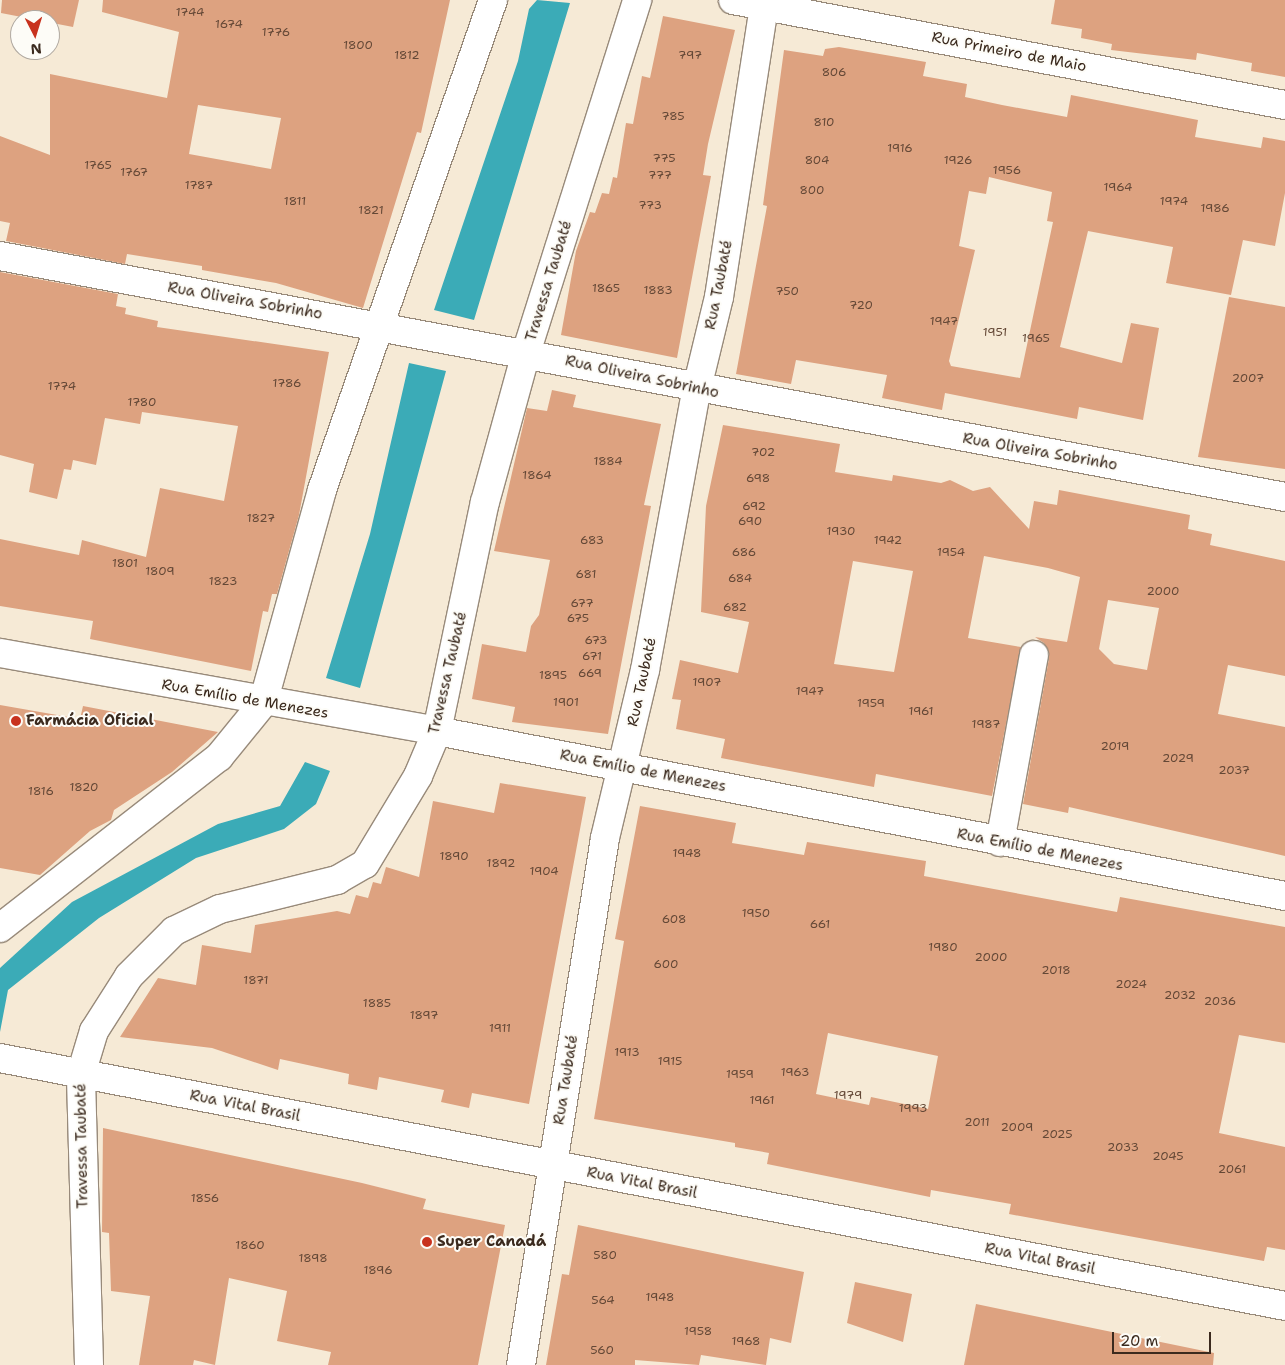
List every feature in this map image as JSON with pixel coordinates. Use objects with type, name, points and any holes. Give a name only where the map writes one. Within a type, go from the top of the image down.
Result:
[{"type":"street","points":[[0,928],[219,757],[263,703],[322,490],[377,325],[493,0]]},
{"type":"street","name":"Travessa Taubaté","points":[[89,1365],[81,1074],[94,1031],[129,976],[174,931],[220,909],[337,880],[365,864],[418,776],[437,731],[485,502],[526,352],[637,0]]},
{"type":"street","name":"Rua Primeiro de Maio","points":[[733,0],[765,3],[1285,105]]},
{"type":"street","name":"Rua Taubaté","points":[[521,1365],[605,838],[623,767],[697,388],[719,298],[765,3]]},
{"type":"street","name":"Rua Oliveira Sobrinho","points":[[0,256],[526,352],[697,388],[1285,497]]},
{"type":"street","name":"Rua Emílio de Menezes","points":[[0,653],[263,703],[437,731],[1285,896]]},
{"type":"street","points":[[1000,842],[1034,655]]},
{"type":"street","name":"Rua Vital Brasil","points":[[0,1058],[1285,1306]]},
{"type":"water","points":[[537,0],[570,3],[474,320],[434,310],[518,61],[529,9]]},
{"type":"water","points":[[409,363],[446,371],[360,688],[326,678],[370,534]]},
{"type":"water","points":[[305,762],[330,771],[316,804],[284,829],[196,858],[99,918],[8,990],[0,1032],[0,968],[72,902],[218,824],[280,806]]},
{"type":"building","points":[[2,0],[79,0],[73,27],[60,24],[60,10],[10,10],[10,15],[1,13]]},
{"type":"building","points":[[103,0],[450,0],[421,133],[417,132],[363,308],[276,283],[202,270],[202,266],[127,254],[125,264],[6,241],[10,223],[0,221],[0,136],[50,155],[50,74],[167,98],[179,32],[102,12]],"holes":[[[198,105],[281,118],[271,169],[189,154]]]},
{"type":"building","points":[[1055,0],[1285,0],[1285,77],[1251,71],[1252,63],[1197,53],[1196,60],[1111,50],[1112,44],[1081,38],[1082,29],[1051,24]]},
{"type":"building","points":[[663,16],[735,30],[708,144],[703,175],[711,176],[677,358],[561,335],[576,251],[590,212],[595,213],[602,193],[609,194],[613,177],[617,178],[626,123],[633,124],[642,76],[650,78]]},
{"type":"building","points":[[839,47],[926,62],[923,76],[967,84],[965,97],[1002,105],[1067,117],[1071,95],[1198,120],[1195,137],[1261,148],[1263,137],[1285,141],[1285,193],[1275,246],[1243,240],[1231,295],[1166,283],[1173,247],[1088,231],[1060,347],[1122,363],[1131,323],[1159,328],[1143,420],[1079,407],[1077,419],[945,393],[942,410],[882,398],[887,375],[796,360],[791,384],[736,374],[767,206],[763,205],[784,50],[823,56],[825,49]],"holes":[[[989,177],[1052,192],[1047,221],[1053,222],[1020,378],[951,366],[949,361],[975,250],[959,246],[969,191],[986,194]]]},
{"type":"building","points":[[0,272],[118,294],[116,306],[126,308],[125,314],[158,321],[157,327],[329,352],[299,515],[277,594],[272,594],[268,612],[263,611],[251,671],[90,639],[93,621],[0,606],[0,539],[79,555],[82,540],[146,557],[160,488],[224,501],[238,426],[142,412],[140,424],[105,418],[96,465],[73,460],[71,470],[64,469],[57,499],[29,492],[34,464],[0,455]]},
{"type":"building","points":[[1229,297],[1285,307],[1285,469],[1198,457]]},
{"type":"building","points":[[552,390],[576,395],[573,407],[661,424],[644,505],[651,506],[608,734],[512,722],[515,707],[472,699],[482,644],[526,652],[531,626],[539,615],[550,560],[494,551],[527,408],[547,411]]},
{"type":"building","points":[[723,425],[840,444],[835,472],[892,481],[893,475],[941,483],[950,480],[973,491],[990,487],[1029,529],[1034,501],[1057,505],[1059,490],[1190,515],[1188,529],[1212,534],[1210,545],[1285,561],[1285,676],[1228,665],[1218,714],[1285,727],[1285,856],[1069,807],[1068,813],[1023,804],[1049,658],[1044,643],[1035,637],[1067,642],[1080,577],[1048,568],[984,556],[968,638],[1021,647],[992,796],[876,774],[874,787],[721,758],[725,739],[676,729],[681,700],[672,699],[680,660],[738,673],[749,622],[701,612],[706,506]],"holes":[[[853,561],[913,571],[894,672],[834,664]],[[1108,600],[1159,608],[1147,670],[1114,664],[1099,649]]]},
{"type":"building","points":[[0,705],[80,719],[83,706],[218,732],[172,772],[114,810],[111,820],[90,831],[40,875],[0,868]]},
{"type":"building","points":[[500,783],[586,797],[529,1104],[472,1093],[469,1108],[441,1102],[444,1090],[379,1077],[377,1090],[348,1084],[349,1074],[280,1059],[278,1070],[212,1048],[120,1037],[158,978],[196,985],[202,945],[251,953],[255,925],[337,911],[350,914],[356,895],[368,898],[373,882],[381,884],[386,867],[419,877],[433,801],[494,813]]},
{"type":"building","points":[[640,806],[736,823],[732,843],[804,855],[807,842],[926,861],[924,876],[1117,912],[1120,897],[1285,927],[1285,1043],[1239,1035],[1219,1133],[1285,1147],[1285,1250],[1267,1247],[1264,1261],[1009,1214],[1011,1204],[931,1190],[930,1197],[767,1164],[769,1153],[735,1147],[735,1143],[594,1119],[624,941],[615,939]],"holes":[[[828,1033],[938,1056],[928,1109],[871,1097],[869,1105],[816,1094]]]},
{"type":"building","points":[[103,1128],[362,1183],[426,1199],[423,1209],[505,1225],[478,1365],[328,1365],[331,1352],[277,1341],[287,1291],[229,1278],[215,1365],[194,1360],[193,1365],[139,1365],[150,1296],[111,1291],[109,1233],[102,1232]]},
{"type":"building","points":[[578,1225],[804,1272],[791,1343],[770,1338],[766,1365],[701,1355],[699,1365],[635,1360],[635,1365],[546,1365],[562,1274],[569,1275]]},
{"type":"building","points":[[855,1282],[912,1294],[903,1342],[847,1323]]},
{"type":"building","points":[[976,1304],[1214,1353],[1213,1365],[964,1365]]},
{"type":"place","name":"Farmácia Oficial","points":[[16,721]]},
{"type":"place","name":"Super Canadá","points":[[427,1242]]}]
